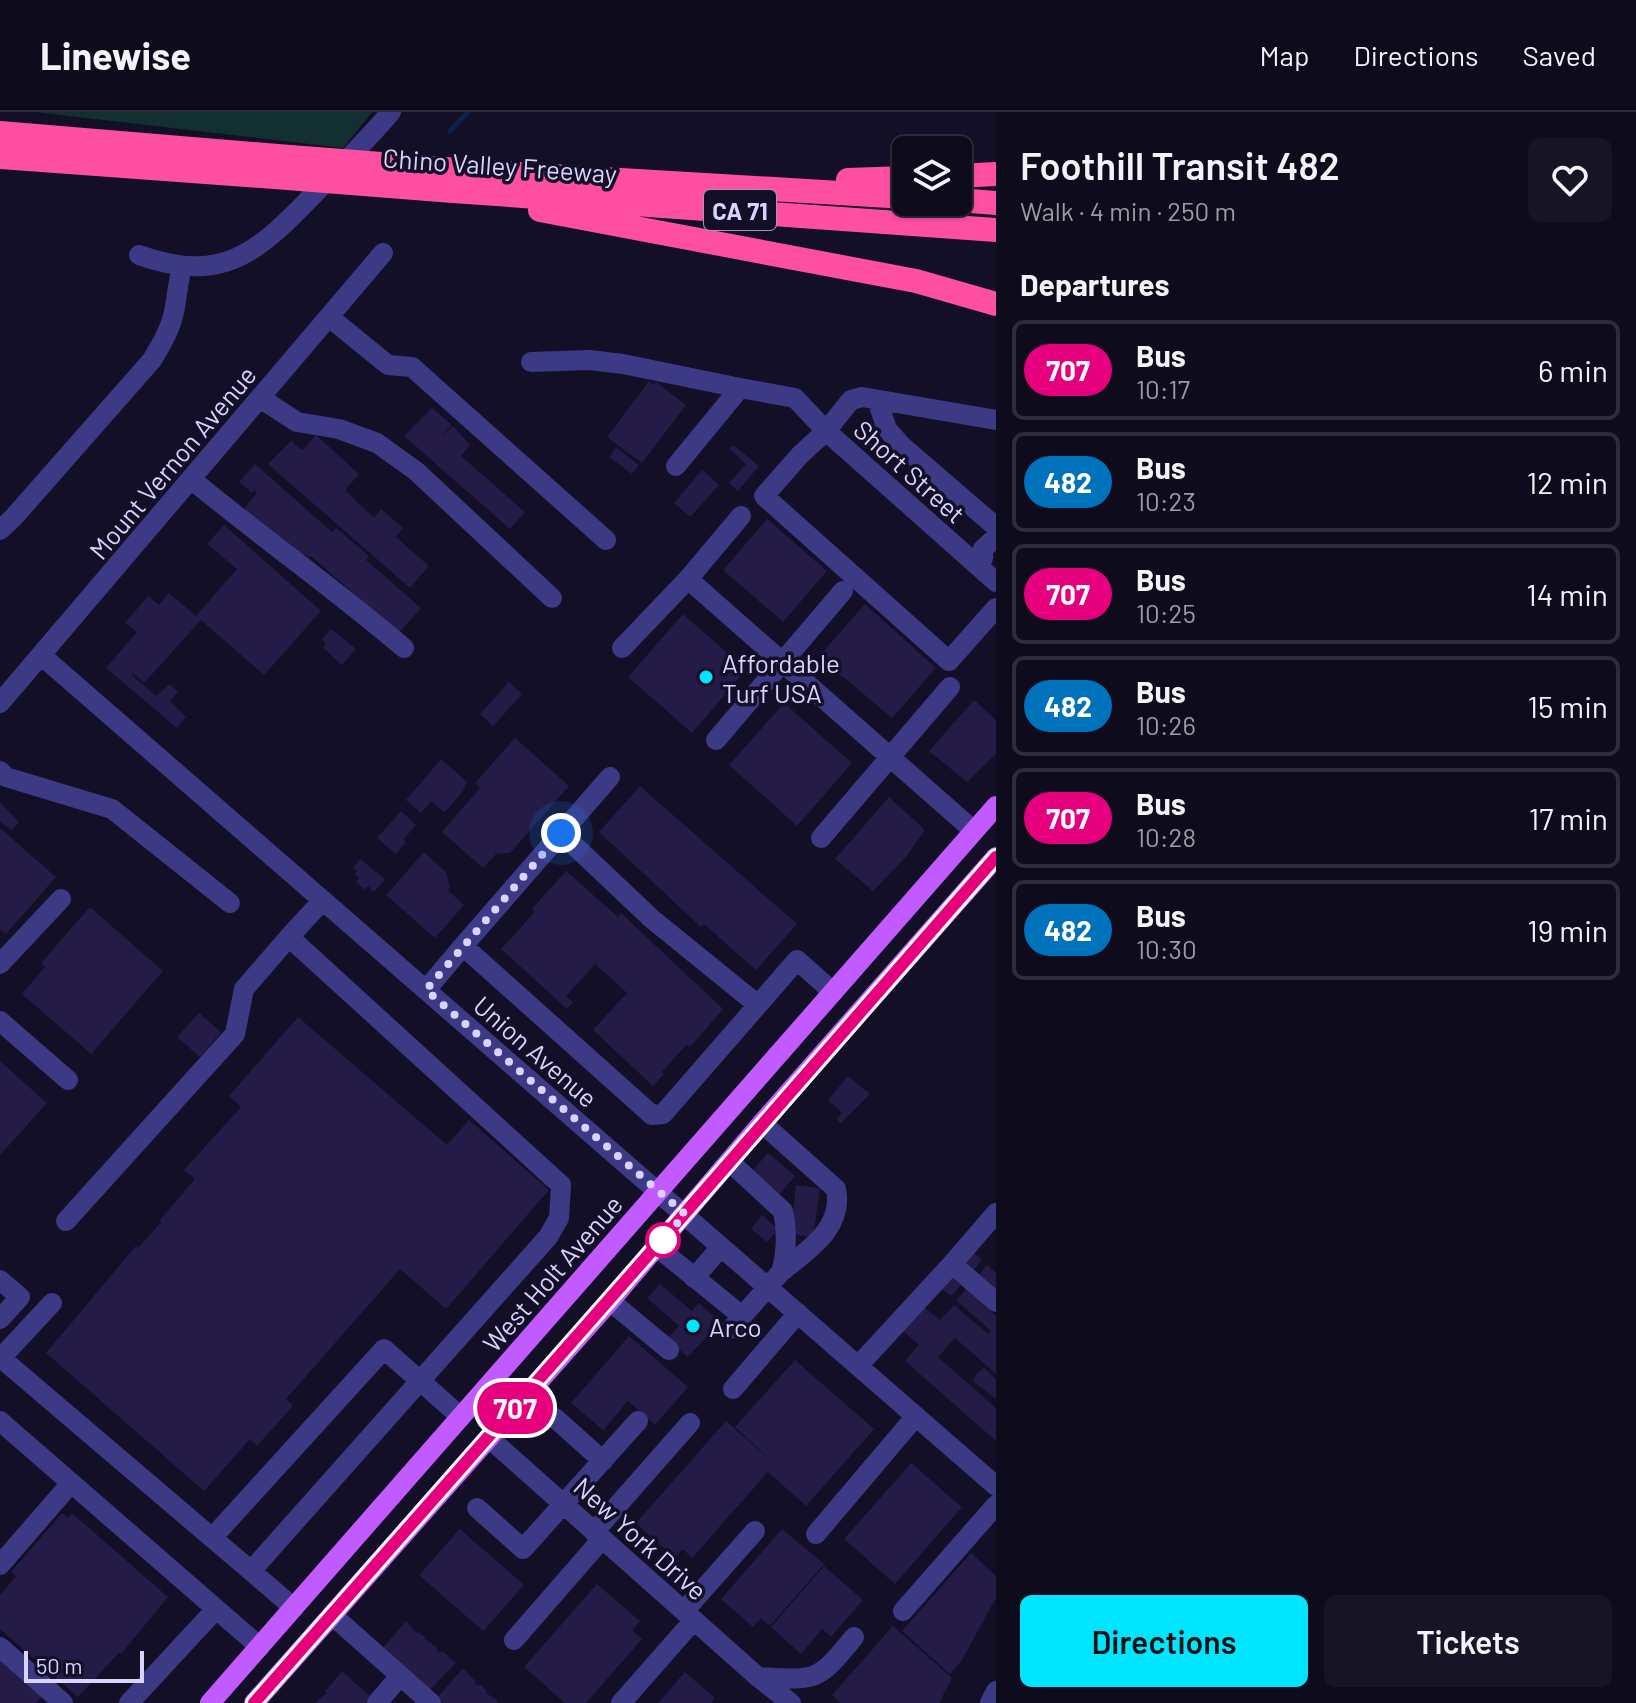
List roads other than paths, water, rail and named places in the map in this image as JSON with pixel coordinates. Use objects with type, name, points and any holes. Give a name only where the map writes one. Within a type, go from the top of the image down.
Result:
[{"type":"highway","name":"Chino Valley Freeway","points":[[0,133],[453,191],[996,230]]},
{"type":"highway","name":"Chino Valley Freeway","points":[[11,158],[472,171],[892,196]]},
{"type":"highway","points":[[972,175],[996,174]]},
{"type":"highway","points":[[715,186],[892,179]]},
{"type":"highway","points":[[484,194],[542,211],[916,281],[996,304]]},
{"type":"highway","points":[[972,201],[996,203]]},
{"type":"main road","name":"West Holt Avenue","points":[[210,1703],[996,806]]},
{"type":"main road","points":[[254,1703],[610,1301],[996,857]]},
{"type":"street","points":[[139,255],[182,267],[231,261],[248,254],[284,226],[391,112]]},
{"type":"street","name":"Mount Vernon Avenue","points":[[0,703],[383,253]]},
{"type":"street","points":[[0,530],[152,360],[164,342],[174,314],[182,267]]},
{"type":"street","points":[[329,317],[388,365],[412,367],[606,540]]},
{"type":"street","name":"Short Street","points":[[531,362],[589,360],[623,364],[795,398],[826,431],[985,557],[996,582]]},
{"type":"street","points":[[676,466],[740,388]]},
{"type":"street","points":[[996,420],[862,397],[851,400],[764,496],[949,661],[996,608]]},
{"type":"street","points":[[260,398],[297,422],[339,429],[377,443],[416,471],[552,598]]},
{"type":"street","points":[[877,400],[887,429],[902,446],[996,527]]},
{"type":"street","points":[[191,479],[270,544],[341,594],[404,648]]},
{"type":"street","points":[[622,648],[688,579],[741,516]]},
{"type":"street","points":[[985,557],[983,549],[996,537]]},
{"type":"street","points":[[688,579],[974,831]]},
{"type":"street","points":[[716,740],[781,660],[843,591]]},
{"type":"street","name":"Union Avenue","points":[[42,656],[721,1247],[774,1279],[798,1313],[996,1486]]},
{"type":"street","points":[[821,838],[950,687]]},
{"type":"street","points":[[0,771],[6,777],[112,809],[230,903]]},
{"type":"street","points":[[426,990],[610,777]]},
{"type":"street","points":[[561,833],[652,919],[758,1005]]},
{"type":"street","points":[[0,964],[61,899]]},
{"type":"street","points":[[66,1221],[235,1034],[244,989],[323,900]]},
{"type":"street","points":[[251,1571],[548,1237],[559,1218],[561,1185],[289,937]]},
{"type":"street","points":[[463,946],[652,1115],[663,1114],[797,960],[833,992]]},
{"type":"street","points":[[0,1021],[68,1080]]},
{"type":"street","points":[[657,1247],[694,1278],[736,1323],[774,1279],[826,1232],[837,1215],[839,1200],[836,1189],[762,1123]]},
{"type":"street","points":[[730,1162],[783,1211],[784,1261],[774,1279]]},
{"type":"street","points":[[858,1366],[996,1213]]},
{"type":"street","points":[[694,1278],[721,1247]]},
{"type":"street","points":[[952,1264],[996,1302]]},
{"type":"street","points":[[0,1280],[20,1297],[0,1319]]},
{"type":"street","points":[[610,1301],[669,1350]]},
{"type":"street","points":[[52,1303],[1,1358],[294,1608]]},
{"type":"street","points":[[733,1389],[798,1313]]},
{"type":"street","points":[[212,1538],[384,1349],[461,1417]]},
{"type":"street","points":[[816,1534],[916,1416]]},
{"type":"street","points":[[555,1418],[603,1461]]},
{"type":"street","points":[[0,1421],[260,1647]]},
{"type":"street","points":[[477,1508],[523,1549],[638,1421]]},
{"type":"street","points":[[514,1640],[690,1423]]},
{"type":"street","name":"New York Drive","points":[[489,1438],[791,1703]]},
{"type":"street","points":[[0,1565],[71,1483]]},
{"type":"street","points":[[903,1611],[996,1505]]},
{"type":"street","points":[[621,1703],[755,1531]]},
{"type":"street","points":[[129,1703],[216,1609]]},
{"type":"street","points":[[332,1615],[431,1703]]},
{"type":"street","points":[[763,1703],[758,1677],[800,1679],[820,1674],[830,1668],[854,1637]]},
{"type":"street","points":[[0,1647],[63,1703]]},
{"type":"street","points":[[377,1703],[400,1676]]},
{"type":"street","points":[[990,1703],[996,1691]]},
{"type":"waterway","points":[[450,131],[468,112]]},
{"type":"place","name":"Affordable Turf USA","points":[[706,677]]},
{"type":"place","name":"Arco","points":[[693,1326]]}]
